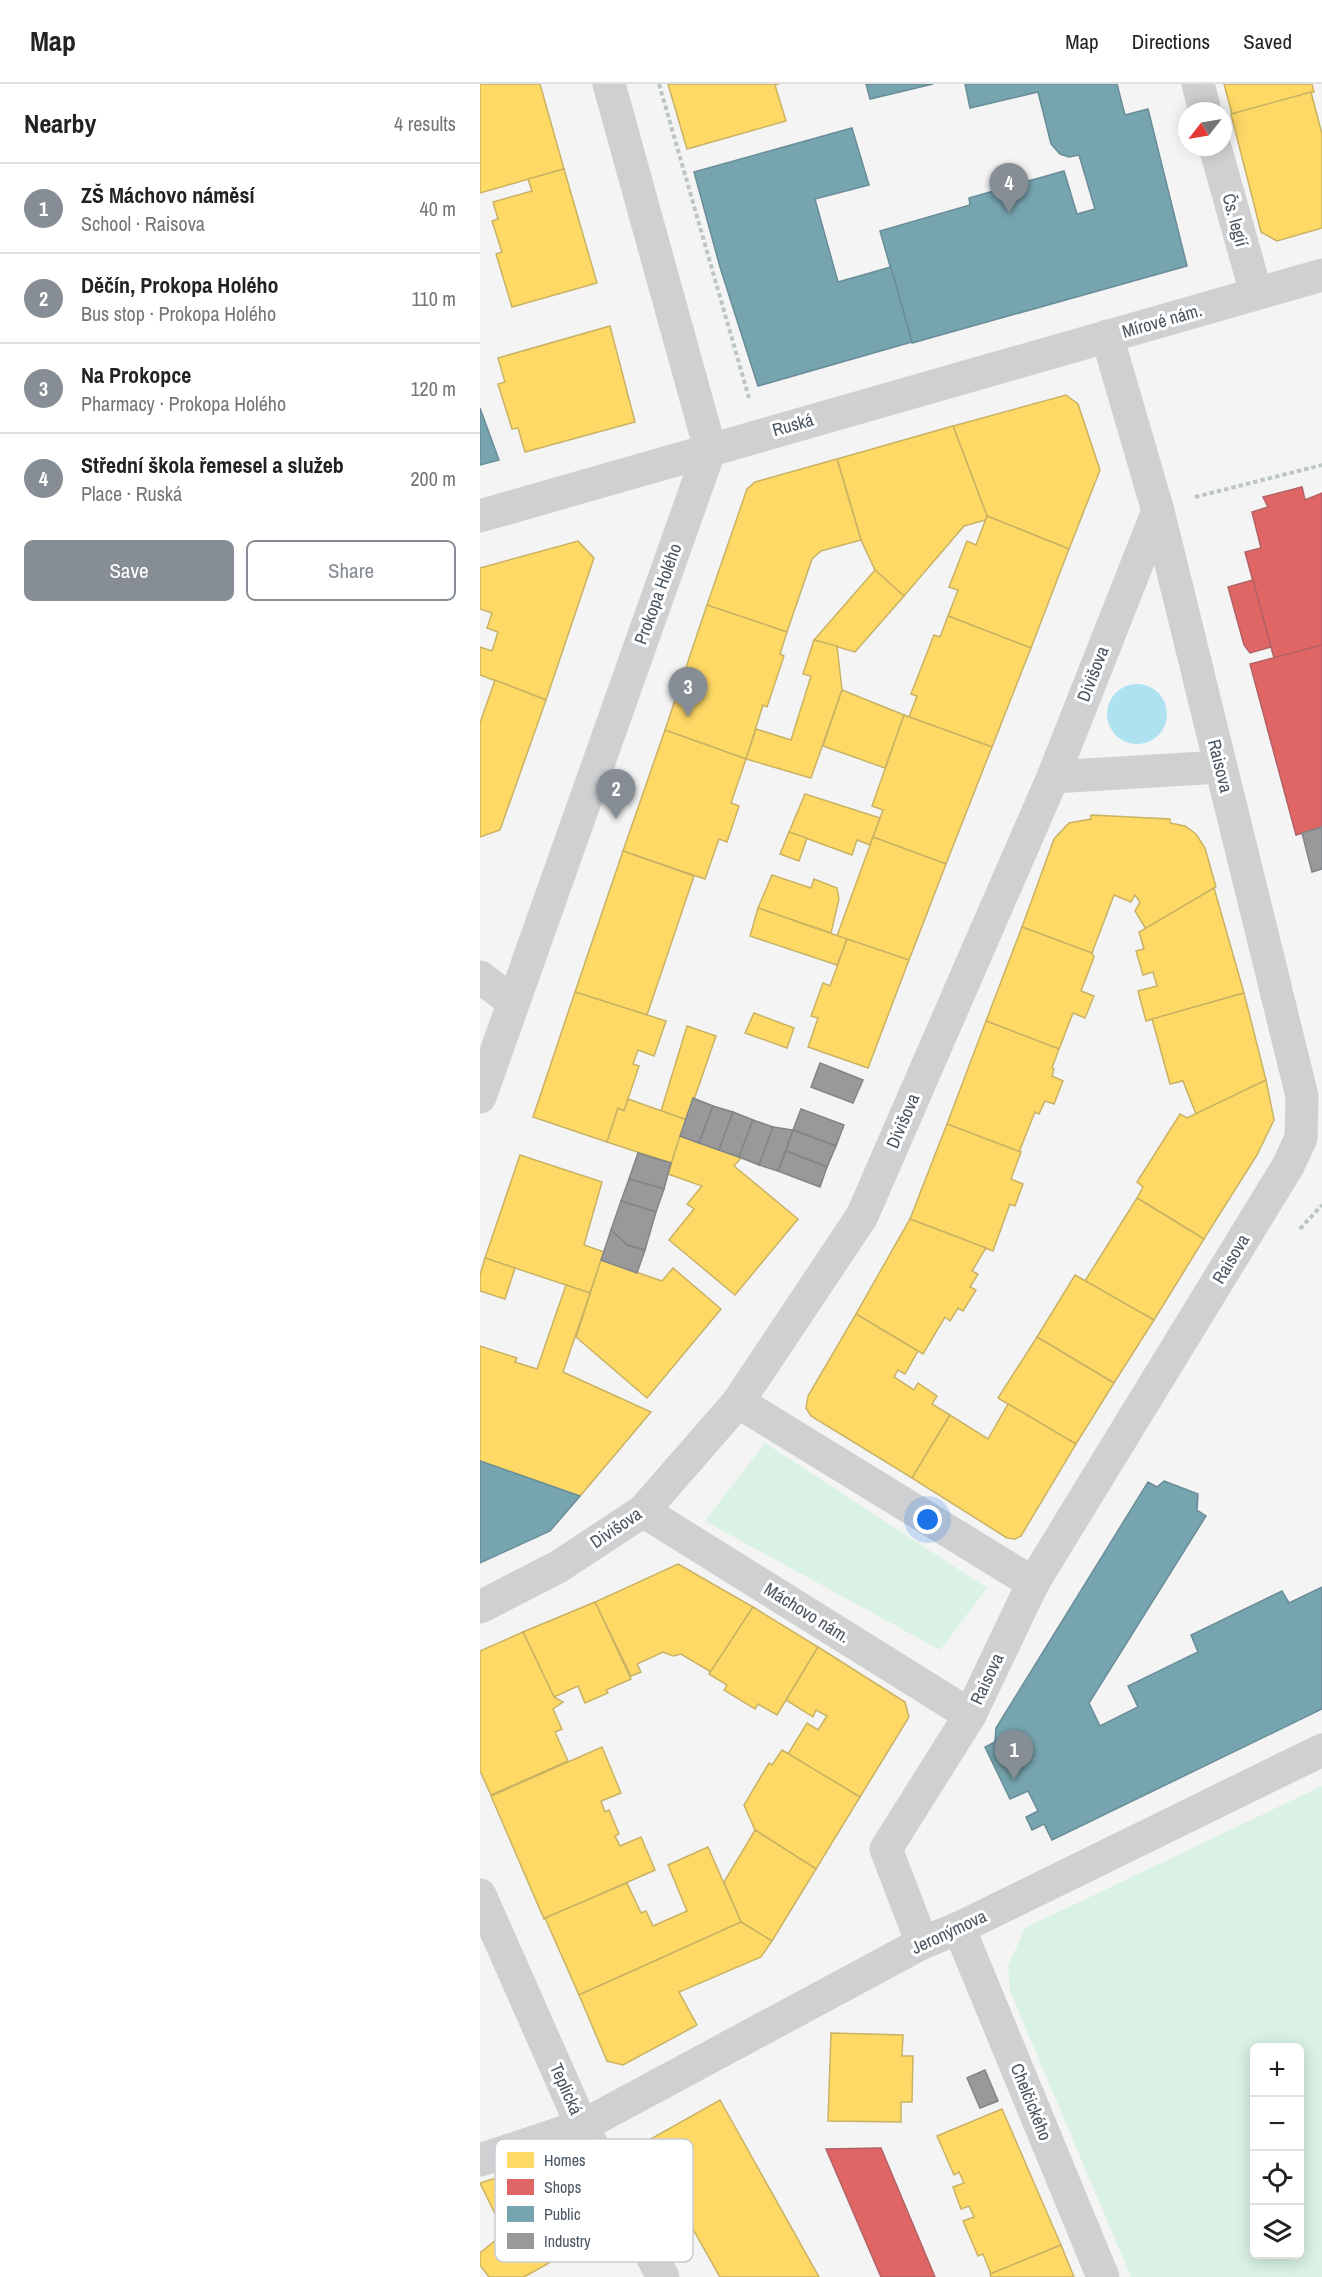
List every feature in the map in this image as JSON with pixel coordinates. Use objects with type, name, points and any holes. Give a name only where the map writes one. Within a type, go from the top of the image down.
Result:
[{"type":"street","points":[[609,84],[710,449]]},
{"type":"street","points":[[1198,84],[1203,102]]},
{"type":"street","name":"Čs. legií","points":[[1218,156],[1256,293]]},
{"type":"street","name":"Mírové nám.","points":[[1158,511],[1107,336],[1322,275]]},
{"type":"street","name":"Ruská","points":[[480,516],[1107,336]]},
{"type":"street","name":"Prokopa Holého","points":[[480,1097],[512,1001],[710,449]]},
{"type":"street","name":"Raisova","points":[[922,1943],[886,1849],[970,1715],[1033,1583],[1288,1166],[1301,1138],[1302,1096],[1158,511]]},
{"type":"street","name":"Divišova","points":[[480,1607],[558,1567],[643,1511],[738,1402],[862,1216],[1053,777],[1158,511]]},
{"type":"street","points":[[1053,777],[1220,767]]},
{"type":"street","points":[[480,976],[512,1001]]},
{"type":"street","points":[[738,1402],[1033,1583]]},
{"type":"street","name":"Máchovo nám.","points":[[643,1511],[970,1715]]},
{"type":"street","name":"Jeronýmova","points":[[543,2139],[582,2126],[922,1943],[959,1928],[1322,1750]]},
{"type":"street","name":"Teplická","points":[[480,1895],[589,2139]]},
{"type":"street","name":"Chelčického","points":[[959,1928],[1103,2277]]},
{"type":"street","name":"Jeronýmova","points":[[480,2160],[495,2155]]},
{"type":"street","name":"Teplická","points":[[655,2262],[663,2277]]},
{"type":"green space","points":[[765,1443],[987,1588],[940,1650],[705,1521]]},
{"type":"green space","points":[[1322,1786],[1322,2277],[1131,2277],[1010,1991],[1008,1966],[1025,1928]]},
{"type":"water","points":[[1131,684],[1143,684],[1154,689],[1162,697],[1167,714],[1165,726],[1154,739],[1143,744],[1131,744],[1120,739],[1112,731],[1107,720],[1107,708],[1112,697],[1120,689]]},
{"type":"building: Homes","points":[[480,84],[540,84],[564,169],[480,193]]},
{"type":"building: Homes","points":[[668,84],[779,84],[775,85],[786,121],[687,149]]},
{"type":"building: Homes","points":[[1224,84],[1312,84],[1314,92],[1232,114],[1232,102],[1229,102]]},
{"type":"building: Homes","points":[[1311,92],[1322,134],[1322,228],[1277,241],[1261,232],[1232,114]]},
{"type":"building: Homes","points":[[564,169],[597,283],[512,307],[496,254],[502,252],[492,221],[498,219],[493,202],[532,191],[528,179]]},
{"type":"building: Homes","points":[[610,326],[635,422],[525,452],[518,428],[512,429],[498,384],[505,382],[498,358]]},
{"type":"building: Homes","points":[[1066,395],[1078,404],[1100,470],[1069,549],[987,516],[953,426]]},
{"type":"building: Homes","points":[[953,426],[987,516],[986,520],[964,526],[904,596],[875,570],[861,540],[837,459]]},
{"type":"building: Homes","points":[[837,459],[861,540],[821,551],[812,559],[787,632],[707,605],[747,489],[755,482]]},
{"type":"building: Homes","points":[[987,516],[1069,549],[1031,648],[948,616],[958,590],[949,587],[967,541],[976,545]]},
{"type":"building: Homes","points":[[578,541],[594,558],[546,700],[480,675],[480,647],[492,651],[498,632],[487,628],[492,613],[480,609],[480,568]]},
{"type":"building: Homes","points":[[875,570],[904,596],[855,652],[814,640]]},
{"type":"building: Homes","points":[[707,605],[787,632],[780,654],[784,656],[767,707],[763,705],[746,759],[665,730]]},
{"type":"building: Homes","points":[[948,616],[1031,648],[992,747],[909,717],[917,696],[911,694],[934,635],[940,637]]},
{"type":"building: Homes","points":[[814,640],[837,646],[842,690],[811,778],[746,759],[756,729],[791,740],[811,676],[803,674]]},
{"type":"building: Homes","points":[[495,680],[546,700],[500,830],[480,837],[480,723]]},
{"type":"building: Homes","points":[[842,690],[904,715],[885,768],[823,746]]},
{"type":"building: Homes","points":[[904,715],[992,747],[946,864],[873,837],[883,810],[872,806]]},
{"type":"building: Homes","points":[[665,730],[746,759],[731,803],[739,806],[727,842],[719,839],[705,879],[623,851]]},
{"type":"building: Homes","points":[[805,794],[880,818],[870,845],[857,840],[852,855],[789,832]]},
{"type":"building: Homes","points":[[1091,815],[1170,819],[1170,823],[1185,826],[1196,834],[1205,848],[1216,887],[1146,929],[1135,911],[1140,902],[1135,895],[1131,902],[1114,895],[1092,953],[1022,927],[1054,839],[1069,823],[1091,819]]},
{"type":"building: Homes","points":[[789,832],[807,838],[799,861],[780,854]]},
{"type":"building: Homes","points":[[873,837],[946,864],[909,960],[837,936]]},
{"type":"building: Homes","points":[[623,851],[694,876],[647,1015],[575,992]]},
{"type":"building: Homes","points":[[772,875],[811,888],[814,879],[837,888],[839,899],[831,933],[758,908]]},
{"type":"building: Homes","points":[[1214,888],[1244,993],[1146,1021],[1138,991],[1157,986],[1153,972],[1143,975],[1136,951],[1144,949],[1139,932]]},
{"type":"building: Homes","points":[[758,908],[847,939],[837,965],[750,936]]},
{"type":"building: Homes","points":[[1022,927],[1092,953],[1094,957],[1081,991],[1094,996],[1085,1018],[1073,1013],[1059,1049],[986,1021]]},
{"type":"building: Homes","points":[[847,939],[909,960],[868,1068],[808,1047],[818,1018],[811,1016],[823,983],[830,986]]},
{"type":"building: Homes","points":[[575,992],[666,1021],[654,1056],[638,1050],[633,1064],[639,1066],[624,1111],[618,1108],[607,1142],[533,1117]]},
{"type":"building: Homes","points":[[1244,993],[1266,1080],[1196,1114],[1183,1081],[1170,1084],[1152,1019]]},
{"type":"building: Homes","points":[[754,1013],[794,1028],[787,1048],[745,1033]]},
{"type":"building: Homes","points":[[986,1021],[1059,1049],[1052,1068],[1054,1069],[1052,1076],[1063,1081],[1054,1104],[1045,1101],[1039,1114],[1035,1112],[1019,1152],[947,1124]]},
{"type":"building: Homes","points":[[687,1026],[716,1036],[687,1120],[661,1111]]},
{"type":"building: Homes","points":[[1266,1080],[1274,1120],[1257,1155],[1204,1239],[1137,1198],[1143,1187],[1137,1182],[1180,1114],[1187,1118]]},
{"type":"building: Homes","points":[[628,1099],[687,1120],[671,1163],[607,1142],[618,1108],[624,1111]]},
{"type":"building: Homes","points":[[947,1124],[1021,1152],[1011,1179],[1023,1184],[1015,1206],[1010,1204],[993,1251],[910,1219]]},
{"type":"building: Homes","points":[[680,1136],[741,1158],[734,1166],[798,1219],[735,1295],[669,1240],[694,1209],[687,1204],[702,1186],[668,1174]]},
{"type":"building: Homes","points":[[520,1155],[602,1182],[584,1245],[604,1252],[590,1293],[485,1258]]},
{"type":"building: Homes","points":[[1137,1198],[1204,1239],[1154,1320],[1085,1281]]},
{"type":"building: Homes","points":[[910,1219],[986,1248],[972,1271],[978,1274],[970,1287],[976,1290],[963,1311],[958,1308],[950,1321],[945,1317],[923,1354],[856,1314]]},
{"type":"building: Homes","points":[[485,1258],[515,1268],[505,1299],[480,1291],[480,1275]]},
{"type":"building: Homes","points":[[601,1260],[662,1281],[673,1268],[721,1309],[647,1398],[576,1337]]},
{"type":"building: Homes","points":[[1075,1275],[1154,1320],[1114,1383],[1037,1337]]},
{"type":"building: Homes","points":[[566,1285],[590,1293],[563,1372],[651,1412],[580,1496],[480,1461],[480,1346],[517,1358],[515,1362],[537,1369]]},
{"type":"building: Homes","points":[[856,1314],[918,1351],[905,1374],[898,1370],[894,1377],[914,1390],[918,1383],[937,1396],[932,1404],[950,1415],[912,1478],[811,1416],[806,1408],[808,1396]]},
{"type":"building: Homes","points":[[1037,1337],[1114,1383],[1076,1444],[998,1398]]},
{"type":"building: Homes","points":[[1008,1404],[1076,1444],[1021,1536],[1015,1539],[1007,1538],[912,1478],[950,1415],[988,1439]]},
{"type":"building: Homes","points":[[678,1564],[753,1607],[711,1672],[681,1654],[673,1656],[663,1652],[637,1664],[641,1672],[631,1676],[595,1602]]},
{"type":"building: Homes","points":[[595,1602],[631,1679],[606,1690],[608,1693],[585,1703],[578,1686],[554,1697],[523,1632]]},
{"type":"building: Homes","points":[[753,1607],[818,1647],[777,1715],[758,1704],[755,1709],[724,1690],[727,1685],[709,1674]]},
{"type":"building: Homes","points":[[523,1632],[554,1697],[563,1702],[553,1709],[562,1729],[555,1732],[568,1761],[491,1795],[480,1771],[480,1651]]},
{"type":"building: Homes","points":[[818,1647],[905,1702],[909,1717],[860,1797],[788,1754],[807,1723],[818,1730],[827,1716],[816,1710],[813,1717],[786,1700]]},
{"type":"building: Homes","points":[[602,1747],[621,1793],[601,1801],[605,1812],[609,1810],[619,1834],[615,1836],[620,1846],[641,1837],[655,1870],[544,1919],[491,1796]]},
{"type":"building: Homes","points":[[782,1750],[860,1797],[816,1869],[755,1830],[744,1805],[769,1763],[772,1765]]},
{"type":"building: Homes","points":[[755,1830],[816,1869],[772,1941],[741,1922],[724,1882]]},
{"type":"building: Homes","points":[[708,1847],[741,1922],[579,1995],[545,1918],[627,1883],[641,1913],[646,1911],[653,1926],[687,1911],[668,1865]]},
{"type":"building: Homes","points":[[741,1922],[772,1941],[761,1957],[679,1992],[697,2025],[623,2065],[607,2061],[579,1995]]},
{"type":"building: Homes","points":[[831,2033],[903,2035],[902,2056],[913,2056],[912,2102],[901,2102],[901,2122],[828,2121]]},
{"type":"building: Homes","points":[[720,2100],[819,2277],[720,2277],[693,2229],[693,2139],[651,2139]]},
{"type":"building: Homes","points":[[1002,2109],[1061,2245],[991,2274],[983,2254],[978,2256],[963,2221],[974,2217],[969,2206],[961,2209],[953,2187],[964,2183],[959,2172],[954,2175],[937,2136]]},
{"type":"building: Homes","points":[[495,2178],[495,2214],[480,2183]]},
{"type":"building: Homes","points":[[495,2241],[495,2262],[551,2262],[524,2277],[489,2277],[480,2265],[480,2253]]},
{"type":"building: Homes","points":[[1061,2245],[1074,2277],[991,2277],[990,2274]]},
{"type":"building: Shops","points":[[1302,487],[1305,500],[1322,493],[1322,645],[1274,658],[1245,552],[1261,548],[1252,512],[1268,507],[1263,497]]},
{"type":"building: Shops","points":[[1253,580],[1271,647],[1250,653],[1244,645],[1228,587]]},
{"type":"building: Shops","points":[[1322,645],[1322,827],[1296,835],[1250,664]]},
{"type":"building: Shops","points":[[881,2148],[935,2277],[881,2277],[826,2149]]},
{"type":"building: Public","points":[[866,84],[933,84],[870,99]]},
{"type":"building: Public","points":[[965,84],[1117,84],[1125,115],[1148,109],[1187,266],[912,343],[880,231],[970,205],[969,198],[1064,171],[1077,214],[1095,209],[1079,155],[1069,157],[1060,154],[1051,144],[1038,92],[970,108]]},
{"type":"building: Public","points":[[852,128],[869,185],[815,199],[838,282],[891,267],[912,342],[758,386],[720,267],[694,172]]},
{"type":"building: Public","points":[[480,408],[499,460],[480,465]]},
{"type":"building: Public","points":[[480,1461],[580,1496],[550,1531],[480,1563]]},
{"type":"building: Public","points":[[1164,1481],[1198,1494],[1197,1510],[1206,1516],[1089,1703],[1100,1726],[1138,1707],[1128,1686],[1198,1652],[1191,1635],[1282,1591],[1289,1603],[1322,1587],[1322,1709],[1052,1840],[1044,1824],[1032,1830],[1026,1817],[1038,1811],[1028,1791],[1010,1799],[985,1747],[995,1742],[996,1728],[1148,1482],[1157,1487]]},
{"type":"building: Industry","points":[[1322,827],[1322,869],[1312,872],[1302,833]]},
{"type":"building: Industry","points":[[820,1063],[863,1080],[853,1103],[811,1087]]},
{"type":"building: Industry","points":[[693,1098],[713,1106],[699,1143],[680,1136]]},
{"type":"building: Industry","points":[[713,1106],[733,1112],[719,1150],[699,1143]]},
{"type":"building: Industry","points":[[801,1109],[844,1125],[836,1146],[793,1130]]},
{"type":"building: Industry","points":[[733,1112],[753,1120],[739,1157],[719,1150]]},
{"type":"building: Industry","points":[[753,1120],[773,1127],[759,1165],[739,1157]]},
{"type":"building: Industry","points":[[773,1127],[793,1130],[778,1171],[759,1165]]},
{"type":"building: Industry","points":[[793,1130],[836,1146],[827,1167],[786,1151]]},
{"type":"building: Industry","points":[[786,1151],[827,1167],[820,1187],[778,1171]]},
{"type":"building: Industry","points":[[638,1153],[671,1163],[664,1189],[629,1179]]},
{"type":"building: Industry","points":[[629,1179],[664,1189],[656,1212],[621,1201]]},
{"type":"building: Industry","points":[[621,1201],[656,1212],[645,1250],[627,1245],[611,1230]]},
{"type":"building: Industry","points":[[611,1230],[627,1245],[645,1250],[637,1273],[601,1260]]},
{"type":"building: Industry","points":[[985,2070],[998,2101],[980,2108],[967,2078]]},
{"type":"place","name":"Střední škola řemesel a služeb","points":[[1009,213]]},
{"type":"place","name":"Na Prokopce","points":[[688,717]]},
{"type":"place","name":"Děčín, Prokopa Holého","points":[[616,819]]},
{"type":"place","name":"ZŠ Máchovo náměsí","points":[[1014,1780]]}]
